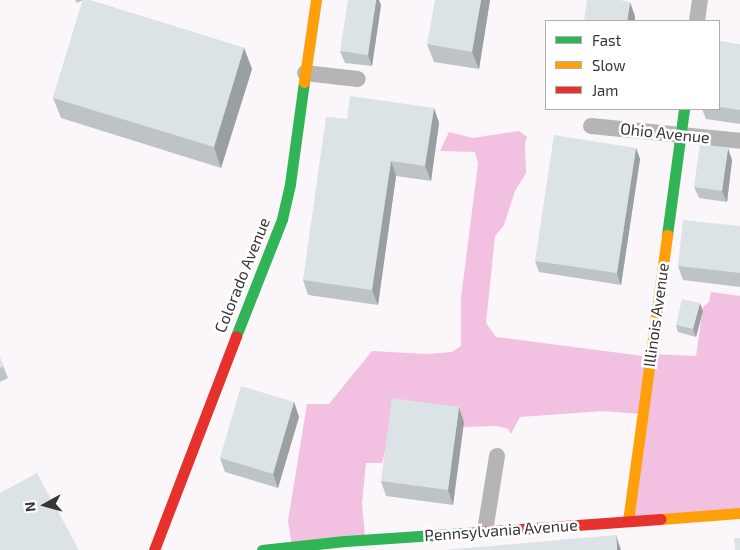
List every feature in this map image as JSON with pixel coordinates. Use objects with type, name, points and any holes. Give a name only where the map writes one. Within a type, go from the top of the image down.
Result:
[{"type":"street","name":"Colorado Avenue","points":[[158,549],[190,448],[282,219],[290,184],[316,0]]},
{"type":"street","points":[[697,20],[700,0]]},
{"type":"street","points":[[306,73],[358,79]]},
{"type":"street","name":"Illinois Avenue","points":[[628,521],[684,110]]},
{"type":"street","name":"Ohio Avenue","points":[[591,126],[740,141]]},
{"type":"street","points":[[485,531],[497,456]]},
{"type":"street","name":"Pennsylvania Avenue","points":[[262,550],[485,531],[740,513]]},
{"type":"shaded area","points":[[519,131],[527,137],[525,144],[526,173],[515,191],[504,225],[495,236],[486,323],[496,337],[643,356],[650,354],[696,356],[703,307],[709,302],[711,292],[740,296],[740,511],[630,520],[640,414],[603,411],[520,417],[511,434],[508,429],[497,426],[464,427],[462,424],[396,410],[382,463],[366,463],[362,503],[365,538],[292,546],[288,521],[307,404],[329,404],[372,351],[426,354],[452,352],[461,346],[461,298],[478,164],[475,152],[440,151],[449,132],[473,138]]},
{"type":"building","points":[[83,0],[89,0],[244,48],[214,147],[53,98]]},
{"type":"building","points":[[348,0],[376,0],[368,55],[340,51]]},
{"type":"building","points":[[435,0],[481,0],[472,52],[427,44]]},
{"type":"building","points":[[587,0],[620,0],[630,2],[627,20],[584,20]]},
{"type":"building","points":[[720,41],[740,45],[740,110],[720,107]]},
{"type":"building","points":[[350,96],[434,108],[425,166],[391,161],[372,290],[303,280],[326,117],[347,119]]},
{"type":"building","points":[[554,135],[636,148],[617,273],[535,261]]},
{"type":"building","points":[[700,144],[728,148],[722,191],[694,187]]},
{"type":"building","points":[[683,220],[740,226],[740,273],[678,266]]},
{"type":"building","points":[[682,299],[700,303],[693,329],[676,325]]},
{"type":"building","points":[[0,358],[4,366],[0,368]]},
{"type":"building","points":[[241,386],[294,402],[273,474],[220,458]]},
{"type":"building","points":[[392,398],[459,407],[448,490],[381,481]]},
{"type":"building","points":[[37,473],[79,550],[0,550],[0,493]]},
{"type":"building","points":[[616,535],[617,550],[444,550]]},
{"type":"building","points":[[734,538],[740,538],[740,550],[735,550]]},
{"type":"traffic: fast","points":[[236,336],[282,219],[290,184],[304,82]]},
{"type":"traffic: fast","points":[[667,235],[684,110]]},
{"type":"traffic: fast","points":[[262,550],[345,541],[465,533]]},
{"type":"traffic: slow","points":[[304,82],[316,0]]},
{"type":"traffic: slow","points":[[628,521],[667,235]]},
{"type":"traffic: slow","points":[[661,519],[740,513]]},
{"type":"traffic: jam","points":[[154,550],[236,336]]},
{"type":"traffic: jam","points":[[465,533],[661,519]]}]
